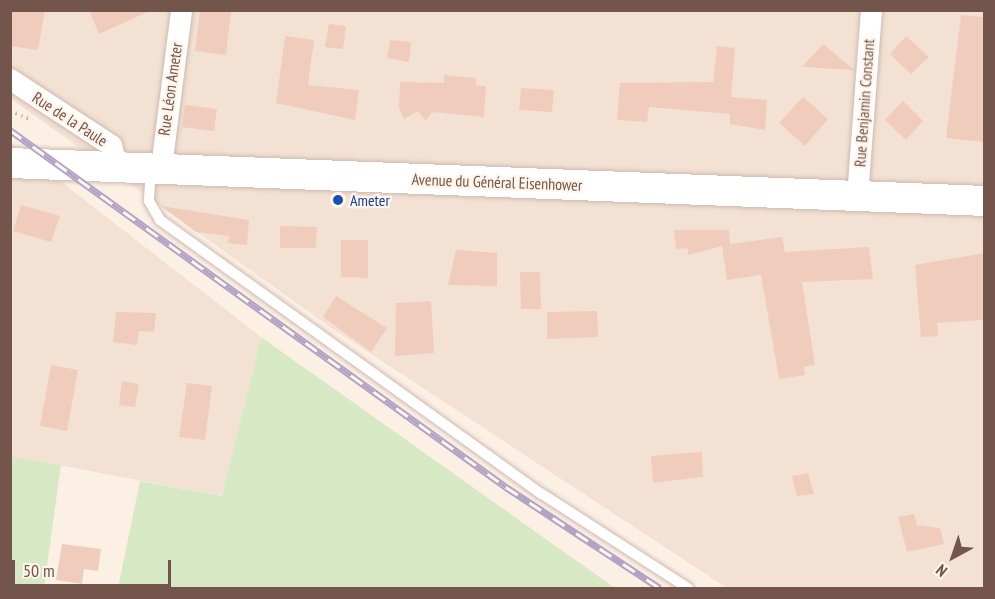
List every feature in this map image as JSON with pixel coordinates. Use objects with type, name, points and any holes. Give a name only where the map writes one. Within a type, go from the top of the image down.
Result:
[{"type":"main road","name":"Avenue du Général Eisenhower","points":[[10,163],[984,201]]},
{"type":"street","name":"Rue Léon Ameter","points":[[156,167],[182,10]]},
{"type":"street","name":"Rue Benjamin Constant","points":[[857,196],[871,10]]},
{"type":"street","name":"Rue de la Paule","points":[[10,79],[111,145],[117,167]]},
{"type":"lane","points":[[156,167],[149,201],[160,220],[523,481],[688,588]]},
{"type":"shaded area","points":[[10,11],[984,11],[984,588],[727,588],[330,327],[11,99]]},
{"type":"shaded area","points":[[10,142],[261,337],[222,496],[11,456]]},
{"type":"green space","points":[[261,337],[615,588],[118,588],[140,481],[222,496]]},
{"type":"green space","points":[[10,456],[61,465],[44,588],[11,588]]},
{"type":"building","points":[[10,10],[45,10],[38,50],[10,46]]},
{"type":"building","points":[[89,10],[152,10],[99,34]]},
{"type":"building","points":[[200,10],[231,12],[226,55],[195,51]]},
{"type":"building","points":[[961,15],[984,17],[984,142],[946,138]]},
{"type":"building","points":[[329,24],[346,26],[343,49],[325,47]]},
{"type":"building","points":[[285,36],[314,40],[308,85],[359,90],[355,120],[276,103]]},
{"type":"building","points":[[906,36],[929,57],[911,74],[890,54]]},
{"type":"building","points":[[390,40],[411,42],[409,62],[387,58]]},
{"type":"building","points":[[823,44],[854,70],[802,67]]},
{"type":"building","points":[[717,46],[735,48],[731,97],[767,100],[765,130],[730,124],[730,114],[649,107],[647,122],[617,120],[620,83],[713,82]]},
{"type":"building","points":[[444,75],[476,78],[476,85],[486,86],[484,117],[432,112],[426,121],[418,111],[404,119],[399,108],[400,82],[444,83]]},
{"type":"building","points":[[521,88],[554,90],[552,112],[519,110]]},
{"type":"building","points":[[803,97],[828,119],[805,146],[779,123]]},
{"type":"building","points":[[903,101],[923,121],[906,140],[885,120]]},
{"type":"building","points":[[185,105],[217,109],[214,131],[182,127]]},
{"type":"building","points":[[21,205],[60,216],[51,242],[13,231]]},
{"type":"building","points":[[161,206],[249,220],[247,245],[228,243],[229,236],[196,232]]},
{"type":"building","points":[[280,226],[317,227],[316,248],[280,248]]},
{"type":"building","points":[[674,230],[729,230],[730,244],[688,255],[688,248],[676,249]]},
{"type":"building","points":[[782,237],[785,252],[869,247],[873,279],[802,282],[815,365],[804,367],[805,375],[779,379],[761,275],[727,280],[722,245]]},
{"type":"building","points":[[341,240],[368,240],[368,278],[341,277]]},
{"type":"building","points":[[456,250],[497,253],[497,286],[448,285]]},
{"type":"building","points":[[984,253],[984,320],[937,323],[938,336],[921,337],[915,265]]},
{"type":"building","points":[[520,272],[540,272],[541,309],[521,309]]},
{"type":"building","points":[[336,296],[387,328],[371,352],[323,317]]},
{"type":"building","points":[[431,301],[434,353],[395,356],[396,303]]},
{"type":"building","points":[[597,311],[598,337],[547,339],[547,312]]},
{"type":"building","points":[[116,312],[156,313],[154,332],[139,331],[137,345],[113,342]]},
{"type":"building","points":[[51,365],[78,370],[67,431],[40,426]]},
{"type":"building","points":[[122,381],[139,384],[135,407],[119,405]]},
{"type":"building","points":[[187,383],[212,386],[205,440],[179,437]]},
{"type":"building","points":[[702,452],[703,477],[653,483],[651,456]]},
{"type":"building","points":[[808,473],[814,494],[797,496],[792,476]]},
{"type":"building","points":[[914,514],[917,525],[940,528],[944,544],[907,552],[898,517]]},
{"type":"building","points":[[62,544],[101,549],[98,571],[84,569],[82,584],[56,580]]},
{"type":"railway","points":[[10,130],[506,487],[660,588]]},
{"type":"place","name":"Ameter","points":[[338,200]]}]
